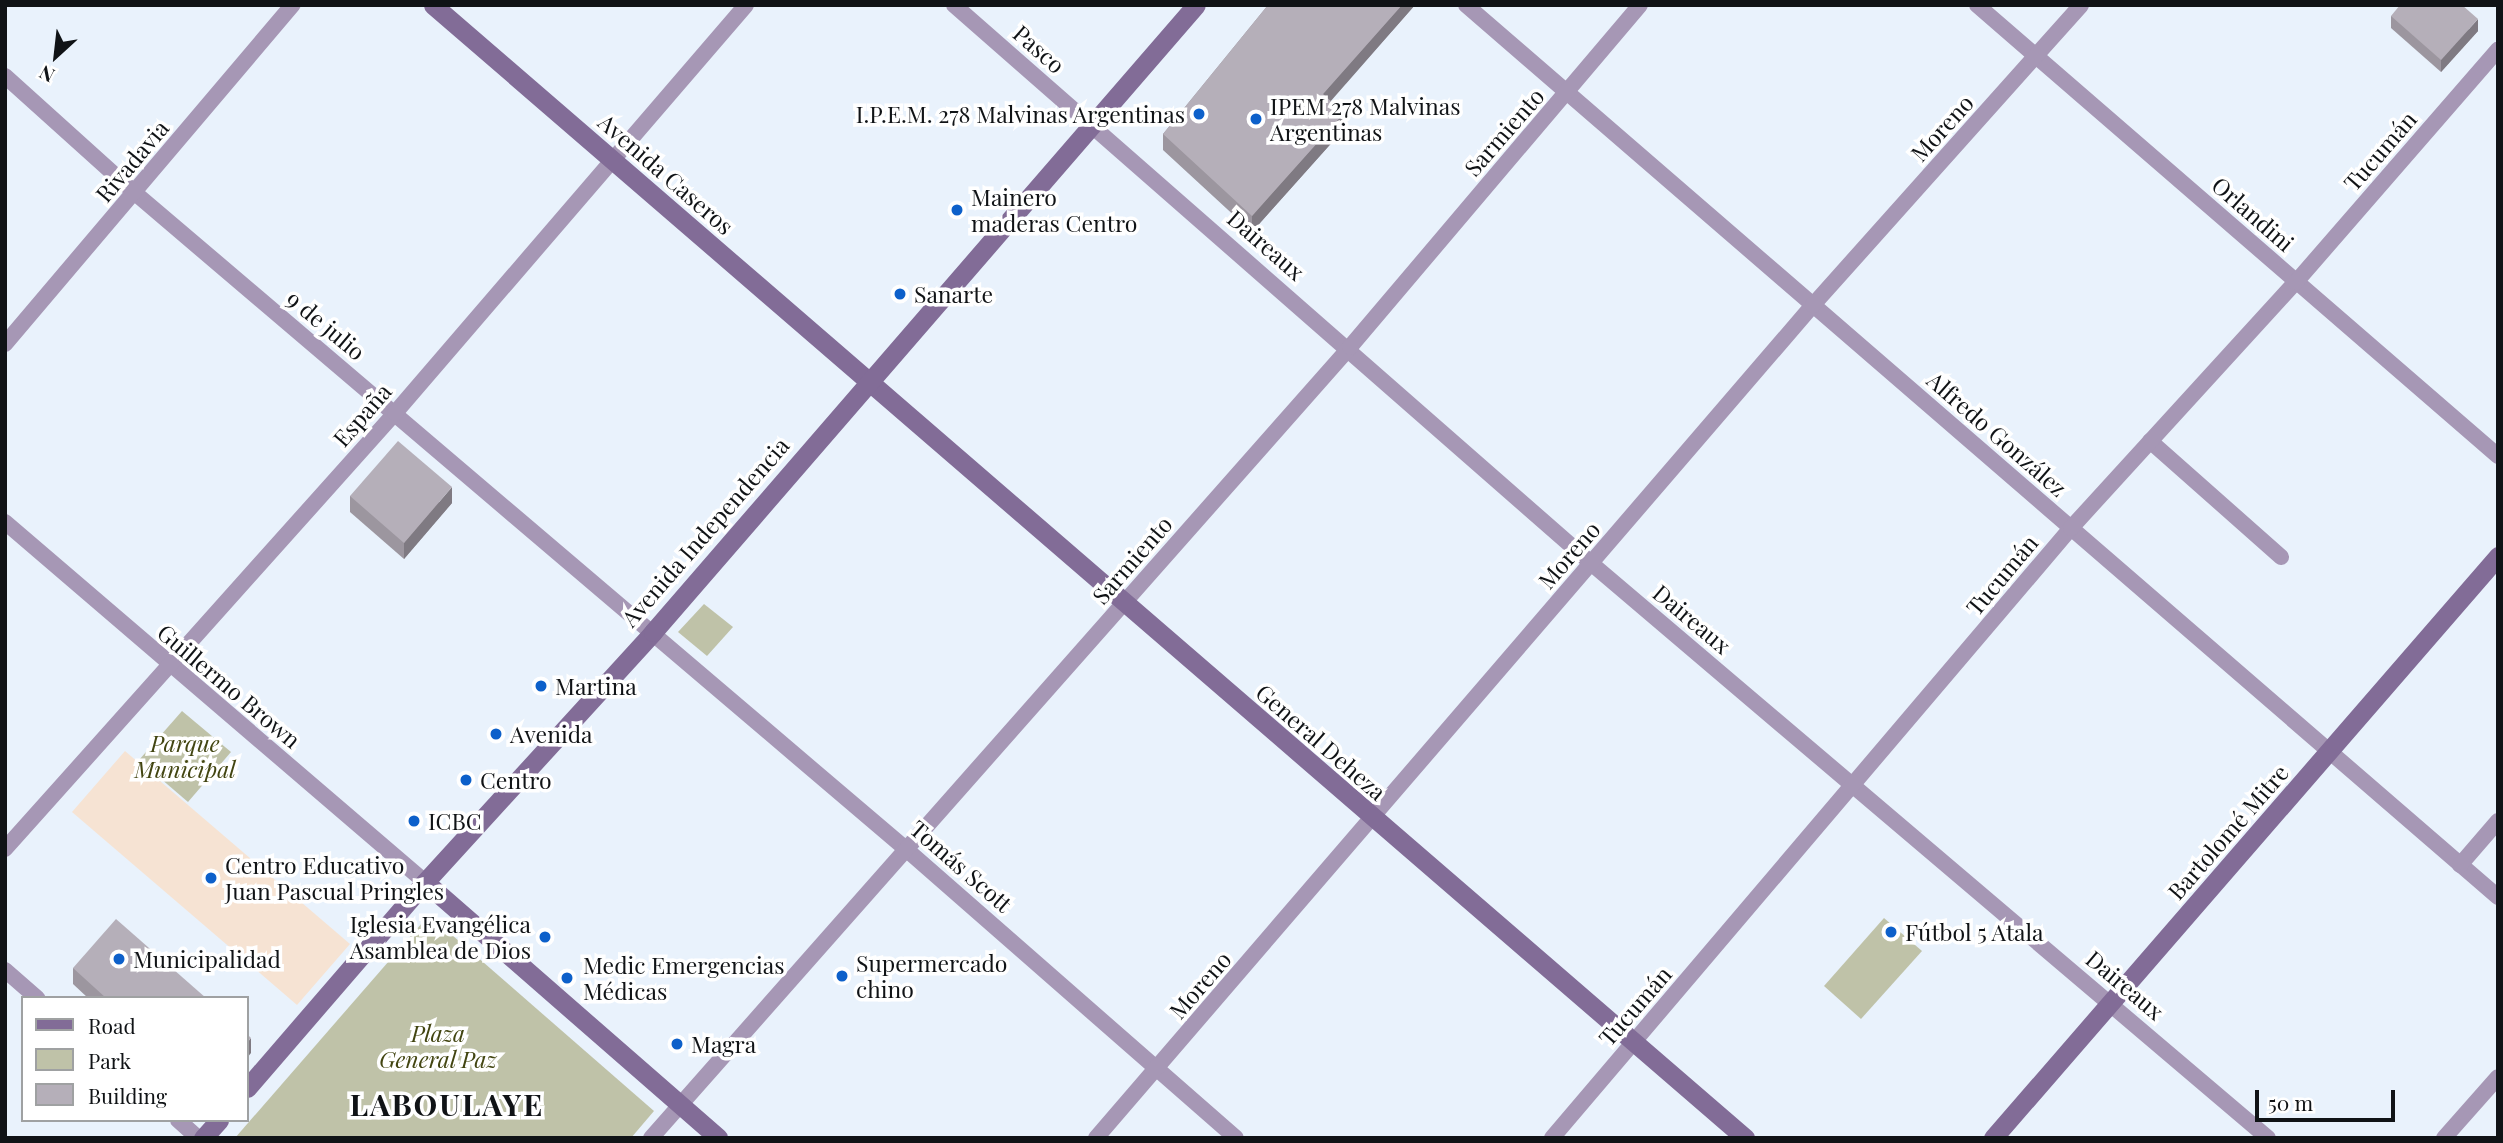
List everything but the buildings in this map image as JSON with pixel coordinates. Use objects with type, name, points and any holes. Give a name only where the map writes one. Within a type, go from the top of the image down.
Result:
[{"type":"main road","name":"Avenida Caseros","points":[[433,5],[866,380]]},
{"type":"main road","name":"Avenida Independencia","points":[[248,1087],[425,882],[653,632],[866,380],[1093,127],[1196,5]]},
{"type":"main road","name":"General Deheza","points":[[866,380],[1373,820],[1635,1041],[1745,1138]]},
{"type":"main road","name":"Bartolomé Mitre","points":[[1993,1138],[2498,556]]},
{"type":"main road","points":[[425,882],[718,1138]]},
{"type":"main road","points":[[203,1138],[217,1122]]},
{"type":"street","name":"Rivadavia","points":[[5,344],[293,5]]},
{"type":"street","name":"España","points":[[5,849],[395,413],[746,5]]},
{"type":"street","name":"Pasco","points":[[954,5],[1093,127]]},
{"type":"street","name":"Alfredo González","points":[[1466,5],[2498,897]]},
{"type":"street","name":"Sarmiento","points":[[650,1138],[1350,347],[1640,5]]},
{"type":"street","name":"Orlandini","points":[[1978,5],[2498,456]]},
{"type":"street","name":"Moreno","points":[[1096,1138],[1373,820],[1813,306],[2081,5]]},
{"type":"street","name":"Tucumán","points":[[1552,1138],[2071,528],[2297,282],[2498,50]]},
{"type":"street","name":"9 de julio","points":[[5,76],[135,192],[653,632]]},
{"type":"street","name":"Daireaux","points":[[1093,127],[1350,347],[1592,564],[2268,1138]]},
{"type":"street","points":[[2150,441],[2281,556]]},
{"type":"street","name":"Guillermo Brown","points":[[5,523],[425,882]]},
{"type":"street","name":"Tomás Scott","points":[[653,632],[907,849],[1236,1138]]},
{"type":"street","points":[[2460,865],[2498,821]]},
{"type":"street","points":[[5,970],[35,996]]},
{"type":"street","points":[[2444,1138],[2498,1077]]},
{"type":"street","points":[[180,1122],[198,1138]]},
{"type":"shaded area","name":"Centro Educativo Juan Pascual Pringles","points":[[125,751],[350,944],[297,1005],[72,812]]},
{"type":"green space","points":[[704,604],[733,627],[707,656],[678,632]]},
{"type":"green space","name":"Parque Municipal","points":[[182,711],[231,752],[188,802],[139,760]]},
{"type":"green space","name":"Plaza General Paz","points":[[429,915],[654,1111],[631,1138],[235,1138]]},
{"type":"green space","points":[[1884,918],[1922,951],[1861,1019],[1824,986]]},
{"type":"place","name":"I.P.E.M. 278 Malvinas Argentinas","points":[[1199,114]]},
{"type":"place","name":"IPEM 278 Malvinas Argentinas","points":[[1256,119]]},
{"type":"place","name":"Mainero maderas Centro","points":[[957,210]]},
{"type":"place","name":"Sanarte","points":[[900,294]]},
{"type":"place","name":"Martina","points":[[541,686]]},
{"type":"place","name":"Avenida","points":[[496,734]]},
{"type":"place","name":"Centro","points":[[466,780]]},
{"type":"place","name":"ICBC","points":[[414,821]]},
{"type":"place","name":"Centro Educativo Juan Pascual Pringles","points":[[211,878]]},
{"type":"place","name":"Fútbol 5 Atala","points":[[1891,932]]},
{"type":"place","name":"Iglesia Evangélica Asamblea de Dios","points":[[545,937]]},
{"type":"place","name":"Municipalidad","points":[[119,959]]},
{"type":"place","name":"Supermercado chino","points":[[842,976]]},
{"type":"place","name":"Medic Emergencias Médicas","points":[[567,978]]},
{"type":"place","name":"Magra","points":[[677,1044]]},
{"type":"district","name":"LABOULAYE","points":[[447,1104]]}]
